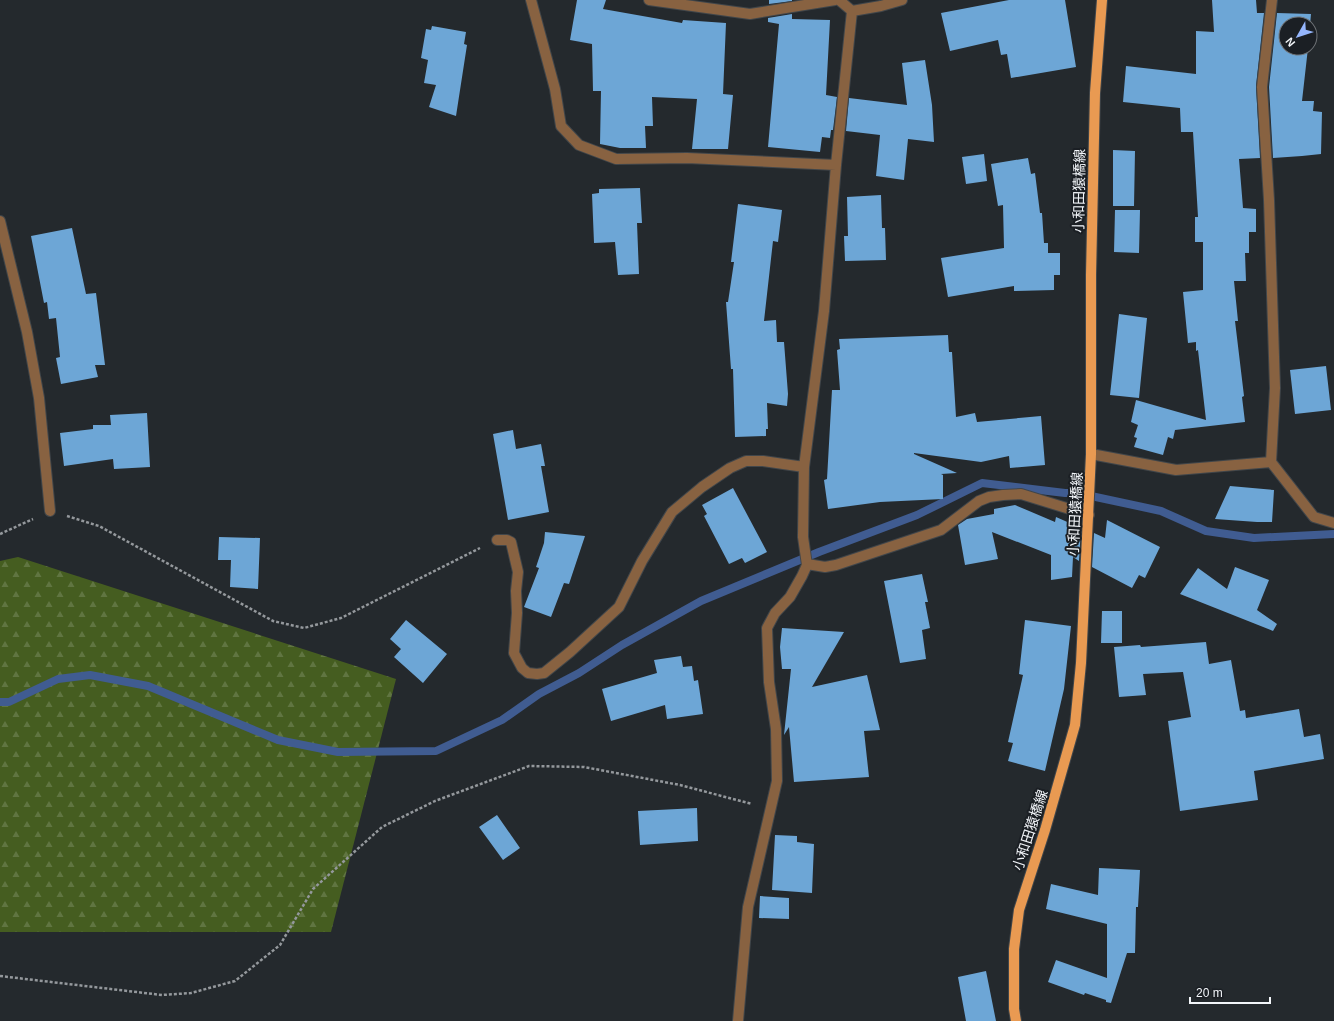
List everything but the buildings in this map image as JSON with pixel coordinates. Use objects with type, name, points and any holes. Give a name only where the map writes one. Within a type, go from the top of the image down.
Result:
[{"type":"main road","name":"小和田猿橋線","points":[[1016,1021],[1014,1009],[1014,949],[1019,910],[1047,823],[1075,725],[1081,663],[1091,454],[1091,275],[1095,94],[1102,0]]},
{"type":"street","points":[[531,0],[555,89],[561,126],[579,145],[616,159],[687,158],[836,165]]},
{"type":"street","points":[[648,0],[750,14],[834,0]]},
{"type":"street","points":[[839,0],[852,11]]},
{"type":"street","points":[[852,11],[901,0]]},
{"type":"street","points":[[1272,0],[1262,86],[1269,200],[1275,388],[1271,462],[1314,517],[1334,523]]},
{"type":"street","points":[[738,1021],[748,907],[777,781],[776,729],[769,682],[767,628],[775,613],[790,597],[802,576],[807,563],[803,537],[804,467],[824,311],[836,165],[852,11]]},
{"type":"street","points":[[0,221],[27,332],[39,398],[50,511]]},
{"type":"street","points":[[1091,454],[1176,470],[1271,462]]},
{"type":"street","points":[[497,540],[507,540],[511,542],[518,572],[514,653],[522,668],[528,672],[537,674],[544,673],[619,608],[642,561],[660,530],[672,512],[696,492],[730,468],[746,461],[763,460],[804,467]]},
{"type":"street","points":[[807,563],[825,567],[836,565],[941,530],[979,501],[1003,494],[1021,494],[1089,515]]},
{"type":"path","points":[[0,534],[50,511],[99,526],[273,621],[304,628],[341,618],[497,540]]},
{"type":"path","points":[[0,976],[162,996],[191,993],[235,981],[280,945],[313,889],[382,827],[435,800],[529,766],[592,769],[680,785],[770,809]]},
{"type":"green space","points":[[18,557],[396,679],[331,932],[0,932],[0,561]]},
{"type":"waterway","points":[[0,702],[9,702],[58,679],[90,675],[148,686],[278,740],[338,752],[436,751],[502,720],[539,694],[579,673],[622,645],[701,601],[819,552],[917,515],[982,483],[1065,493],[1077,493],[1161,511],[1206,531],[1254,538],[1334,534]]}]
